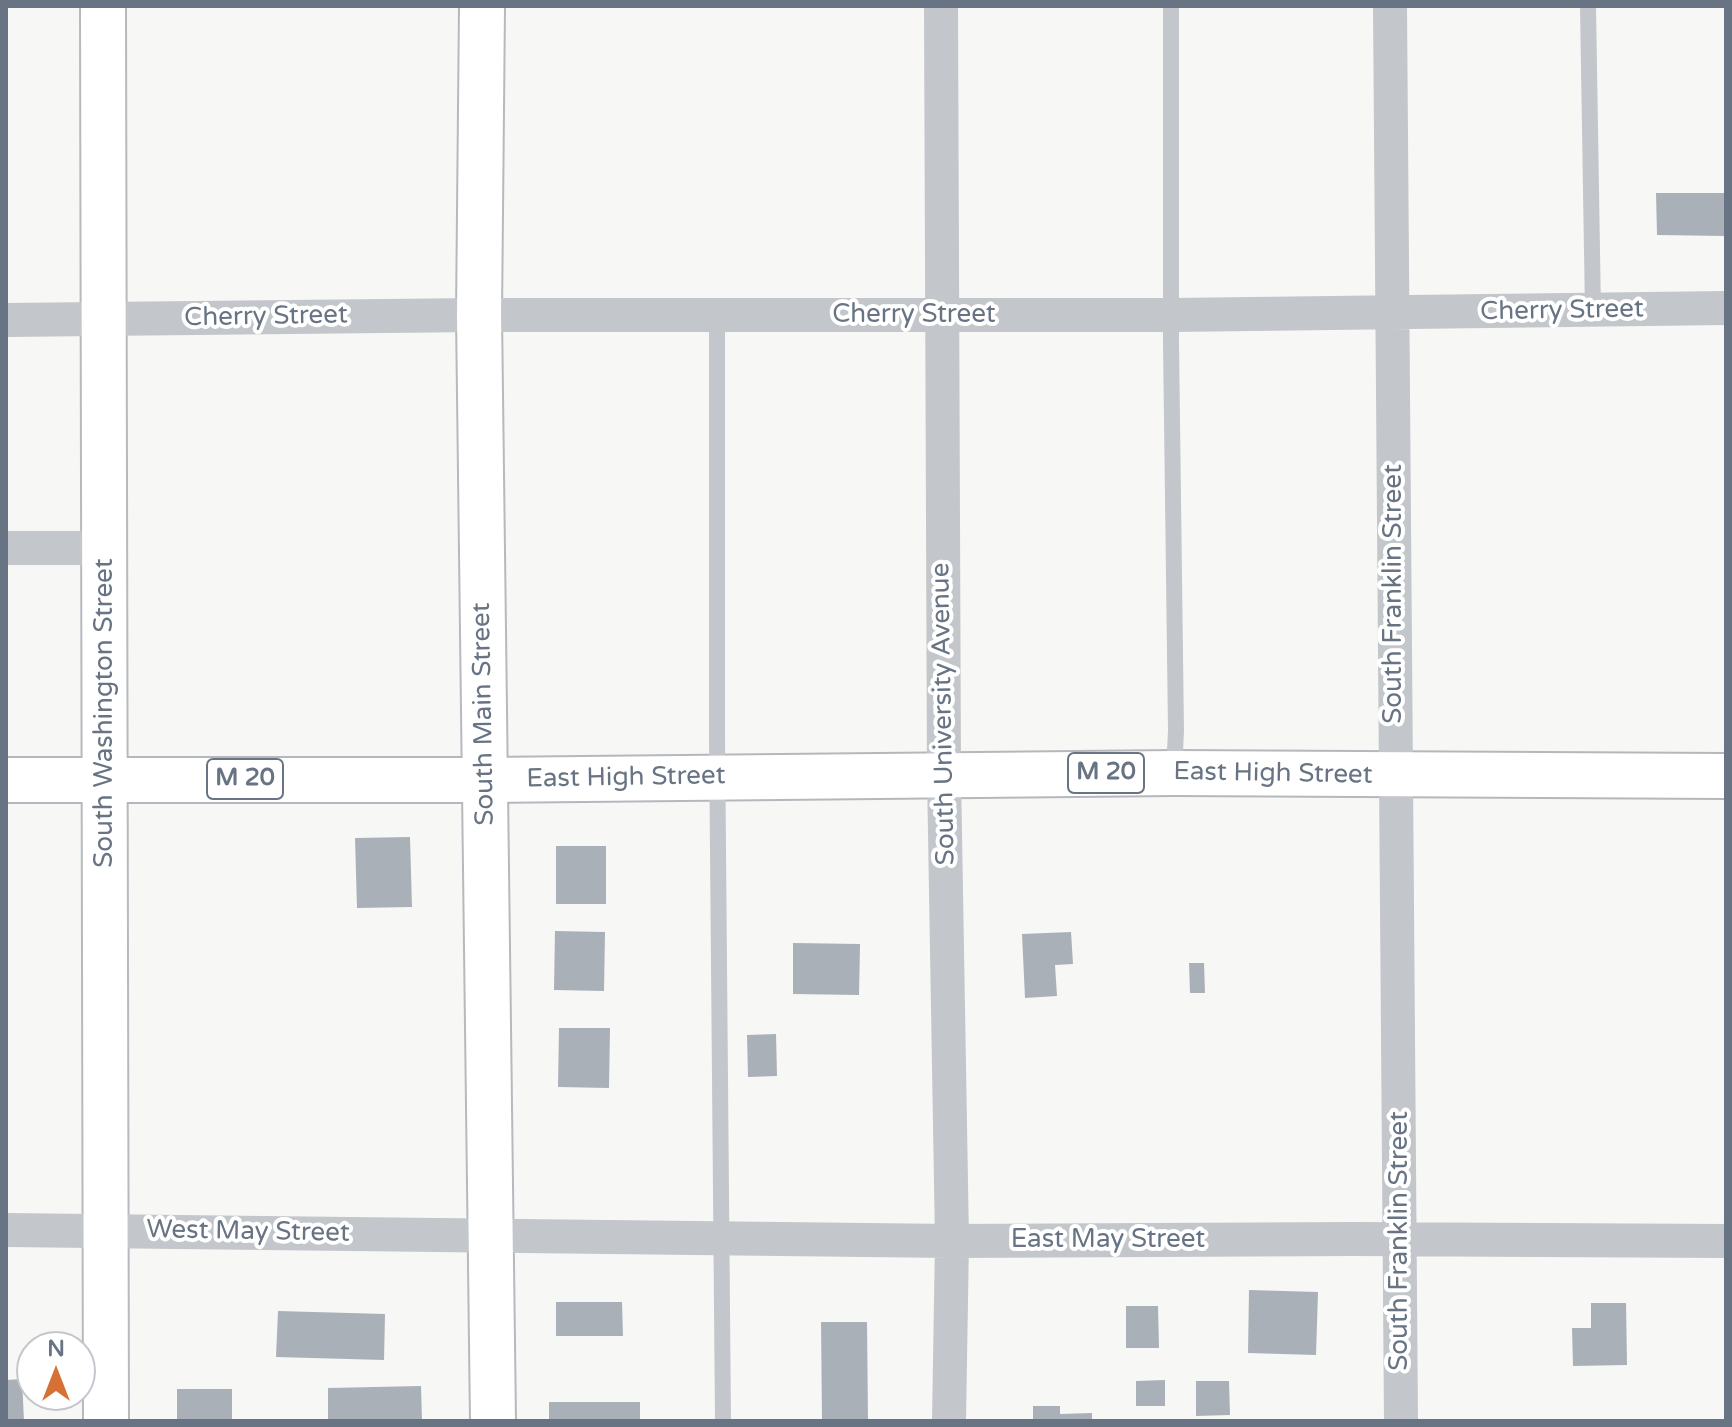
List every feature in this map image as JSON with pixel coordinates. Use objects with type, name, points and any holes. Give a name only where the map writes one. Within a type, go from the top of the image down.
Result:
[{"type":"street","name":"South Washington Street","points":[[103,6],[106,1421]]},
{"type":"street","name":"South Main Street","points":[[482,6],[479,315],[493,1421]]},
{"type":"street","name":"South University Avenue","points":[[941,6],[944,775],[952,1241],[949,1421]]},
{"type":"street","name":"South Franklin Street","points":[[1390,6],[1401,1421]]},
{"type":"street","name":"Cherry Street","points":[[6,320],[479,315],[1173,315],[1726,308]]},
{"type":"street","points":[[6,548],[104,548]]},
{"type":"street","name":"East High Street","points":[[485,780],[1174,773],[1726,776]]},
{"type":"street","name":"M 20","points":[[6,780],[485,780]]},
{"type":"street","name":"West May Street","points":[[6,1230],[491,1235]]},
{"type":"street","name":"East May Street","points":[[491,1235],[952,1241],[1726,1241]]},
{"type":"lane","points":[[1171,6],[1174,773]]},
{"type":"lane","points":[[1588,6],[1593,312]]},
{"type":"lane","points":[[717,315],[717,777],[723,1421]]},
{"type":"building","points":[[1656,193],[1726,193],[1726,236],[1657,235]]},
{"type":"building","points":[[410,837],[412,907],[357,908],[355,838]]},
{"type":"building","points":[[556,846],[606,846],[606,904],[556,904]]},
{"type":"building","points":[[555,931],[605,932],[604,991],[554,990]]},
{"type":"building","points":[[1071,932],[1073,964],[1055,965],[1057,996],[1025,998],[1022,934]]},
{"type":"building","points":[[793,943],[860,944],[859,995],[793,994]]},
{"type":"building","points":[[1189,963],[1204,963],[1205,993],[1190,993]]},
{"type":"building","points":[[559,1028],[610,1028],[609,1088],[558,1087]]},
{"type":"building","points":[[776,1034],[777,1076],[748,1077],[747,1035]]},
{"type":"building","points":[[1249,1290],[1318,1292],[1316,1355],[1248,1353]]},
{"type":"building","points":[[556,1302],[622,1302],[623,1336],[556,1336]]},
{"type":"building","points":[[1591,1303],[1626,1303],[1627,1365],[1573,1366],[1572,1328],[1591,1328]]},
{"type":"building","points":[[1126,1306],[1158,1306],[1159,1348],[1126,1348]]},
{"type":"building","points":[[278,1311],[385,1314],[384,1360],[276,1357]]},
{"type":"building","points":[[821,1322],[867,1322],[868,1421],[822,1421]]},
{"type":"building","points":[[16,1379],[16,1411],[24,1411],[24,1421],[6,1421],[6,1380]]},
{"type":"building","points":[[1165,1380],[1165,1406],[1136,1406],[1136,1381]]},
{"type":"building","points":[[1196,1381],[1229,1381],[1230,1415],[1196,1416]]},
{"type":"building","points":[[421,1386],[422,1421],[328,1421],[328,1388]]},
{"type":"building","points":[[177,1389],[232,1389],[232,1421],[177,1421]]},
{"type":"building","points":[[549,1402],[640,1402],[640,1421],[549,1421]]},
{"type":"building","points":[[1033,1406],[1060,1406],[1060,1414],[1092,1413],[1092,1421],[1033,1421]]}]
